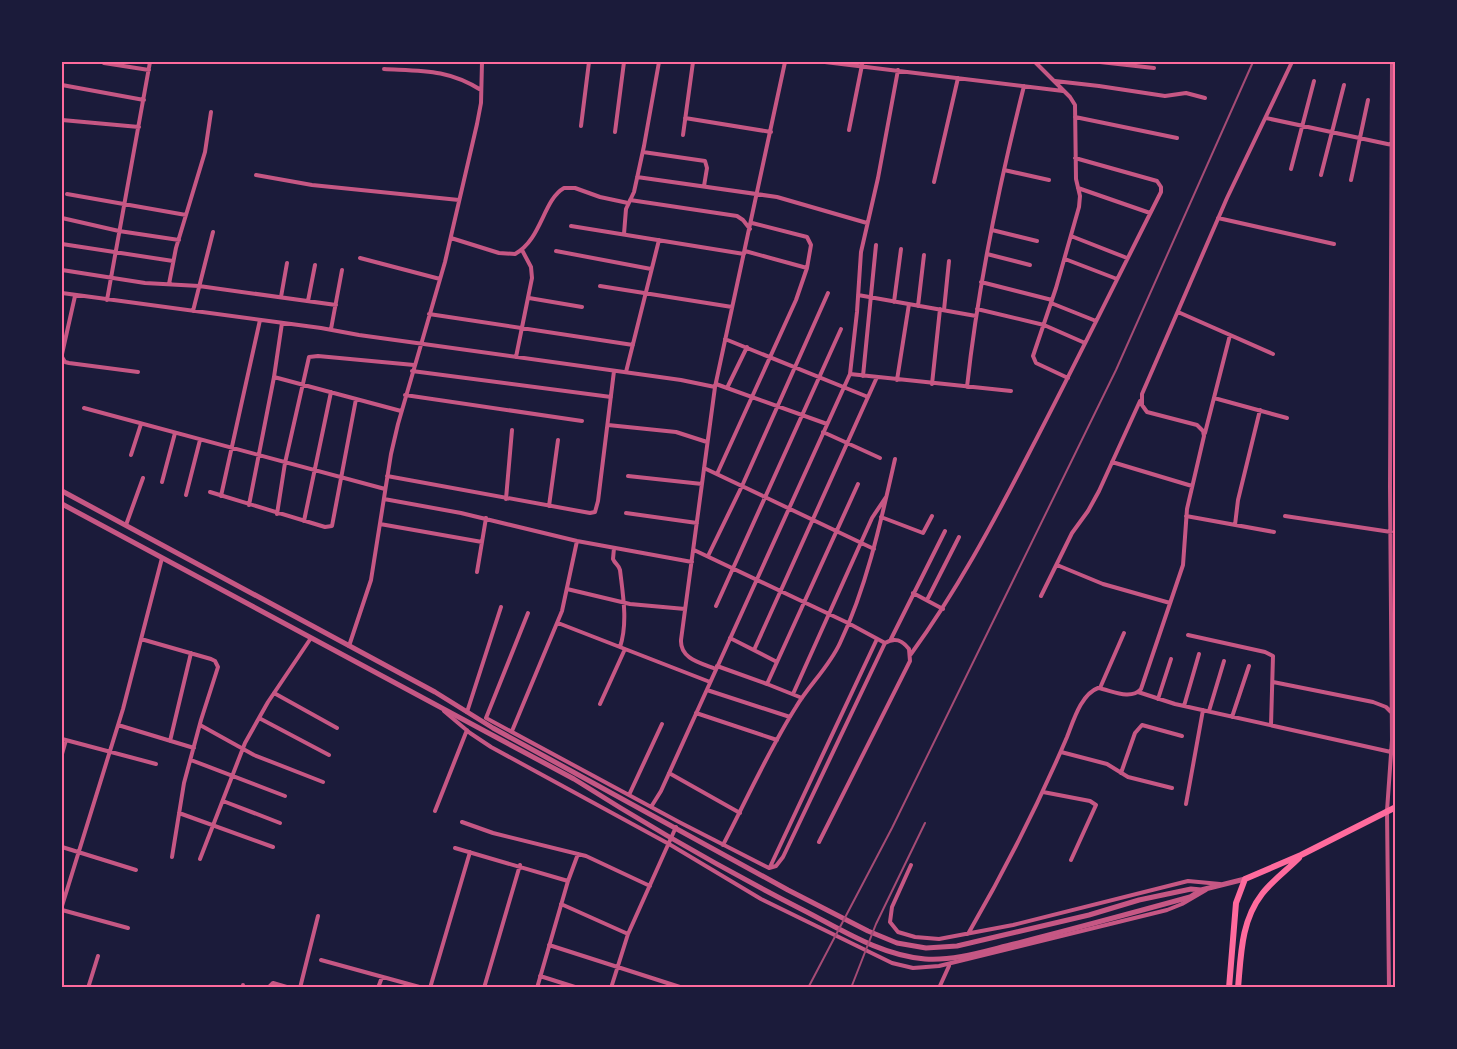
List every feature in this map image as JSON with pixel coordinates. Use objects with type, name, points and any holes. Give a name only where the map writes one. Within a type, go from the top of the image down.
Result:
[{"type":"main road","points":[[1229,987],[1236,903],[1245,879],[1301,855],[1391,809]]},
{"type":"main road","points":[[1239,987],[1244,930],[1252,911],[1262,893],[1301,855]]},
{"type":"street","points":[[107,300],[150,62]]},
{"type":"street","points":[[349,646],[371,580],[387,476],[401,411],[451,238],[480,112],[482,62]]},
{"type":"street","points":[[581,126],[590,62]]},
{"type":"street","points":[[615,132],[624,62]]},
{"type":"street","points":[[624,234],[629,201],[643,152],[659,62]]},
{"type":"street","points":[[683,135],[693,62]]},
{"type":"street","points":[[785,62],[716,385],[681,640],[682,650],[689,657],[802,698]]},
{"type":"street","points":[[825,62],[1064,91]]},
{"type":"street","points":[[1035,62],[1075,105],[1080,201],[1065,259],[1034,354],[1034,361],[1068,378]]},
{"type":"street","points":[[1100,62],[1154,68]]},
{"type":"street","points":[[1041,596],[1072,533],[1088,512],[1112,462],[1141,400],[1218,218],[1292,62]]},
{"type":"street","points":[[1389,987],[1392,752],[1392,62]]},
{"type":"street","points":[[104,63],[149,70]]},
{"type":"street","points":[[849,130],[862,65]]},
{"type":"street","points":[[384,69],[433,72],[453,76],[481,91]]},
{"type":"street","points":[[651,807],[669,773],[850,374],[861,252],[878,178],[898,70]]},
{"type":"street","points":[[934,182],[958,77]]},
{"type":"street","points":[[1055,81],[1165,96],[1186,93],[1205,98]]},
{"type":"street","points":[[1291,169],[1314,81]]},
{"type":"street","points":[[62,85],[144,100]]},
{"type":"street","points":[[1321,175],[1344,85]]},
{"type":"street","points":[[967,387],[981,282],[1024,86]]},
{"type":"street","points":[[1351,180],[1368,100]]},
{"type":"street","points":[[169,284],[179,240],[203,160],[211,112]]},
{"type":"street","points":[[1075,117],[1177,138]]},
{"type":"street","points":[[686,118],[771,132]]},
{"type":"street","points":[[1266,118],[1392,145]]},
{"type":"street","points":[[62,120],[138,127]]},
{"type":"street","points":[[643,152],[705,161],[707,168],[705,186]]},
{"type":"street","points":[[819,842],[910,661],[911,654],[943,609],[1005,501],[1161,192],[1157,181],[1076,158]]},
{"type":"street","points":[[1004,170],[1049,180]]},
{"type":"street","points":[[256,175],[312,185],[459,200]]},
{"type":"street","points":[[637,177],[758,193],[818,207],[867,223]]},
{"type":"street","points":[[451,238],[499,253],[515,254],[522,250],[538,229],[555,197],[564,188],[575,188],[600,197],[737,216],[750,230]]},
{"type":"street","points":[[1078,188],[1150,213]]},
{"type":"street","points":[[67,194],[186,215]]},
{"type":"street","points":[[62,218],[119,231],[179,240]]},
{"type":"street","points":[[1218,218],[1334,244]]},
{"type":"street","points":[[717,474],[796,300],[807,268],[811,245],[810,239],[798,234],[752,223]]},
{"type":"street","points":[[570,226],[745,252],[807,268]]},
{"type":"street","points":[[992,230],[1037,241]]},
{"type":"street","points":[[193,311],[213,232]]},
{"type":"street","points":[[1071,236],[1127,258]]},
{"type":"street","points":[[626,372],[659,240]]},
{"type":"street","points":[[62,244],[174,261]]},
{"type":"street","points":[[863,376],[876,245]]},
{"type":"street","points":[[894,302],[901,249]]},
{"type":"street","points":[[516,357],[532,278],[531,267],[522,250]]},
{"type":"street","points":[[556,251],[651,269]]},
{"type":"street","points":[[987,254],[1030,265]]},
{"type":"street","points":[[918,306],[924,255]]},
{"type":"street","points":[[360,258],[440,279]]},
{"type":"street","points":[[1065,259],[1117,279]]},
{"type":"street","points":[[932,384],[950,261]]},
{"type":"street","points":[[281,297],[287,263]]},
{"type":"street","points":[[308,301],[315,265]]},
{"type":"street","points":[[62,270],[111,279],[199,286],[336,305]]},
{"type":"street","points":[[331,329],[342,270]]},
{"type":"street","points":[[981,282],[1052,302],[1096,321]]},
{"type":"street","points":[[600,286],[732,307]]},
{"type":"street","points":[[62,293],[331,329],[359,335],[716,385],[827,424]]},
{"type":"street","points":[[708,556],[742,486],[828,293]]},
{"type":"street","points":[[858,295],[976,316]]},
{"type":"street","points":[[75,296],[62,355],[65,362],[138,372]]},
{"type":"street","points":[[529,298],[582,307]]},
{"type":"street","points":[[897,380],[909,304]]},
{"type":"street","points":[[977,309],[1044,325],[1085,343]]},
{"type":"street","points":[[1178,312],[1273,354]]},
{"type":"street","points":[[429,314],[633,345]]},
{"type":"street","points":[[221,496],[260,320]]},
{"type":"street","points":[[249,505],[282,323]]},
{"type":"street","points":[[716,606],[841,330]]},
{"type":"street","points":[[1138,692],[1141,689],[1183,565],[1186,516],[1192,486],[1230,335]]},
{"type":"street","points":[[725,339],[868,397]]},
{"type":"street","points":[[727,388],[747,347]]},
{"type":"street","points":[[277,514],[285,463],[307,360],[312,356],[414,365]]},
{"type":"street","points":[[412,371],[611,397]]},
{"type":"street","points":[[387,476],[506,499],[595,512],[614,371]]},
{"type":"street","points":[[850,374],[932,384],[1011,390]]},
{"type":"street","points":[[274,377],[401,411]]},
{"type":"street","points":[[754,650],[877,377]]},
{"type":"street","points":[[304,521],[331,392]]},
{"type":"street","points":[[405,395],[582,421]]},
{"type":"street","points":[[1214,398],[1287,418]]},
{"type":"street","points":[[210,492],[277,514],[326,527],[332,526],[356,399]]},
{"type":"street","points":[[1141,400],[1147,412],[1197,425],[1203,431],[1204,436]]},
{"type":"street","points":[[84,408],[385,489]]},
{"type":"street","points":[[1235,525],[1238,500],[1260,410]]},
{"type":"street","points":[[131,455],[141,424]]},
{"type":"street","points":[[608,425],[667,430],[707,442]]},
{"type":"street","points":[[506,499],[512,430]]},
{"type":"street","points":[[823,432],[880,458]]},
{"type":"street","points":[[162,482],[175,433]]},
{"type":"street","points":[[186,495],[200,440]]},
{"type":"street","points":[[549,506],[558,440]]},
{"type":"street","points":[[723,845],[790,717],[834,655],[848,623],[874,549],[895,459]]},
{"type":"street","points":[[1112,462],[1192,486]]},
{"type":"street","points":[[703,468],[874,549]]},
{"type":"street","points":[[628,476],[702,484]]},
{"type":"street","points":[[126,525],[143,478]]},
{"type":"street","points":[[767,684],[858,484]]},
{"type":"street","points":[[62,491],[435,692],[467,712],[512,731],[769,868],[776,866],[783,857],[885,643],[891,639],[945,531]]},
{"type":"street","points":[[793,694],[877,507],[886,497]]},
{"type":"street","points":[[384,498],[486,518],[577,541],[692,562]]},
{"type":"street","points":[[62,504],[574,779],[641,822],[783,900],[863,941],[894,953],[926,959],[958,957],[1176,901],[1190,897],[1201,890]]},
{"type":"street","points":[[626,513],[697,523]]},
{"type":"street","points":[[881,517],[923,533],[932,516]]},
{"type":"street","points":[[1186,516],[1274,532]]},
{"type":"street","points":[[1285,516],[1391,532]]},
{"type":"street","points":[[477,572],[486,518]]},
{"type":"street","points":[[380,524],[482,542]]},
{"type":"street","points":[[927,600],[959,537]]},
{"type":"street","points":[[512,731],[558,623],[577,541]]},
{"type":"street","points":[[600,704],[622,648],[625,629],[620,569],[613,558],[614,548]]},
{"type":"street","points":[[693,550],[828,613],[885,643]]},
{"type":"street","points":[[128,928],[62,908],[118,725],[162,558]]},
{"type":"street","points":[[1057,565],[1103,584],[1170,603]]},
{"type":"street","points":[[567,589],[623,603],[685,609]]},
{"type":"street","points":[[913,593],[943,609]]},
{"type":"street","points":[[467,712],[501,607]]},
{"type":"street","points":[[485,720],[528,613]]},
{"type":"street","points":[[558,623],[710,682]]},
{"type":"street","points":[[1100,688],[1124,633]]},
{"type":"street","points":[[1188,634],[1271,654],[1274,659],[1271,725]]},
{"type":"street","points":[[200,859],[242,749],[274,693],[311,638]]},
{"type":"street","points":[[730,638],[777,662]]},
{"type":"street","points":[[141,639],[215,661],[218,667],[190,760],[178,813],[172,857]]},
{"type":"street","points":[[769,868],[877,639]]},
{"type":"street","points":[[891,639],[898,639],[906,644],[911,654]]},
{"type":"street","points":[[170,741],[191,653]]},
{"type":"street","points":[[1184,706],[1199,654]]},
{"type":"street","points":[[1158,699],[1171,659]]},
{"type":"street","points":[[1209,711],[1224,661]]},
{"type":"street","points":[[1232,717],[1249,666]]},
{"type":"street","points":[[1273,682],[1373,702],[1392,712]]},
{"type":"street","points":[[968,934],[1007,867],[1079,710],[1094,688],[1128,694],[1138,692],[1184,706],[1392,752]]},
{"type":"street","points":[[707,690],[790,717]]},
{"type":"street","points":[[274,693],[337,728]]},
{"type":"street","points":[[439,707],[490,747],[669,844],[761,899],[880,958],[913,968],[939,966],[1167,910],[1211,888]]},
{"type":"street","points":[[1186,804],[1203,710]]},
{"type":"street","points":[[696,713],[777,740]]},
{"type":"street","points":[[259,718],[329,755]]},
{"type":"street","points":[[485,720],[788,890],[868,931],[897,943],[926,948],[957,946],[1089,915],[1139,900],[1201,890],[1245,879]]},
{"type":"street","points":[[629,795],[662,724]]},
{"type":"street","points":[[118,725],[194,748]]},
{"type":"street","points":[[200,725],[242,749],[323,782]]},
{"type":"street","points":[[1121,773],[1135,733],[1142,725],[1182,736]]},
{"type":"street","points":[[435,811],[467,730]]},
{"type":"street","points":[[62,754],[64,739],[156,764]]},
{"type":"street","points":[[1061,752],[1107,764],[1128,777],[1172,788]]},
{"type":"street","points":[[190,760],[285,796]]},
{"type":"street","points":[[669,773],[740,813]]},
{"type":"street","points":[[1043,792],[1090,801],[1096,805],[1071,861]]},
{"type":"street","points":[[223,801],[280,823]]},
{"type":"street","points":[[178,813],[273,847]]},
{"type":"street","points":[[462,822],[500,835],[578,854],[650,886]]},
{"type":"street","points":[[611,987],[628,934],[679,822]]},
{"type":"street","points":[[62,847],[136,870]]},
{"type":"street","points":[[455,848],[568,881]]},
{"type":"street","points":[[430,987],[470,852]]},
{"type":"street","points":[[537,987],[578,854]]},
{"type":"street","points":[[911,865],[889,916],[892,928],[898,932],[925,939],[968,934],[1188,881],[1221,885]]},
{"type":"street","points":[[484,987],[520,866]]},
{"type":"street","points":[[561,904],[628,934]]},
{"type":"street","points":[[300,987],[318,916]]},
{"type":"street","points":[[549,945],[682,987]]},
{"type":"street","points":[[88,987],[98,956]]},
{"type":"street","points":[[321,960],[382,976],[403,985],[423,987]]},
{"type":"street","points":[[939,987],[949,966]]},
{"type":"street","points":[[378,987],[382,976]]},
{"type":"street","points":[[540,976],[578,987]]},
{"type":"street","points":[[268,987],[273,983],[290,987]]},
{"type":"railway","points":[[808,988],[892,828],[1116,370],[1253,62]]},
{"type":"railway","points":[[851,988],[876,924],[925,823]]}]
